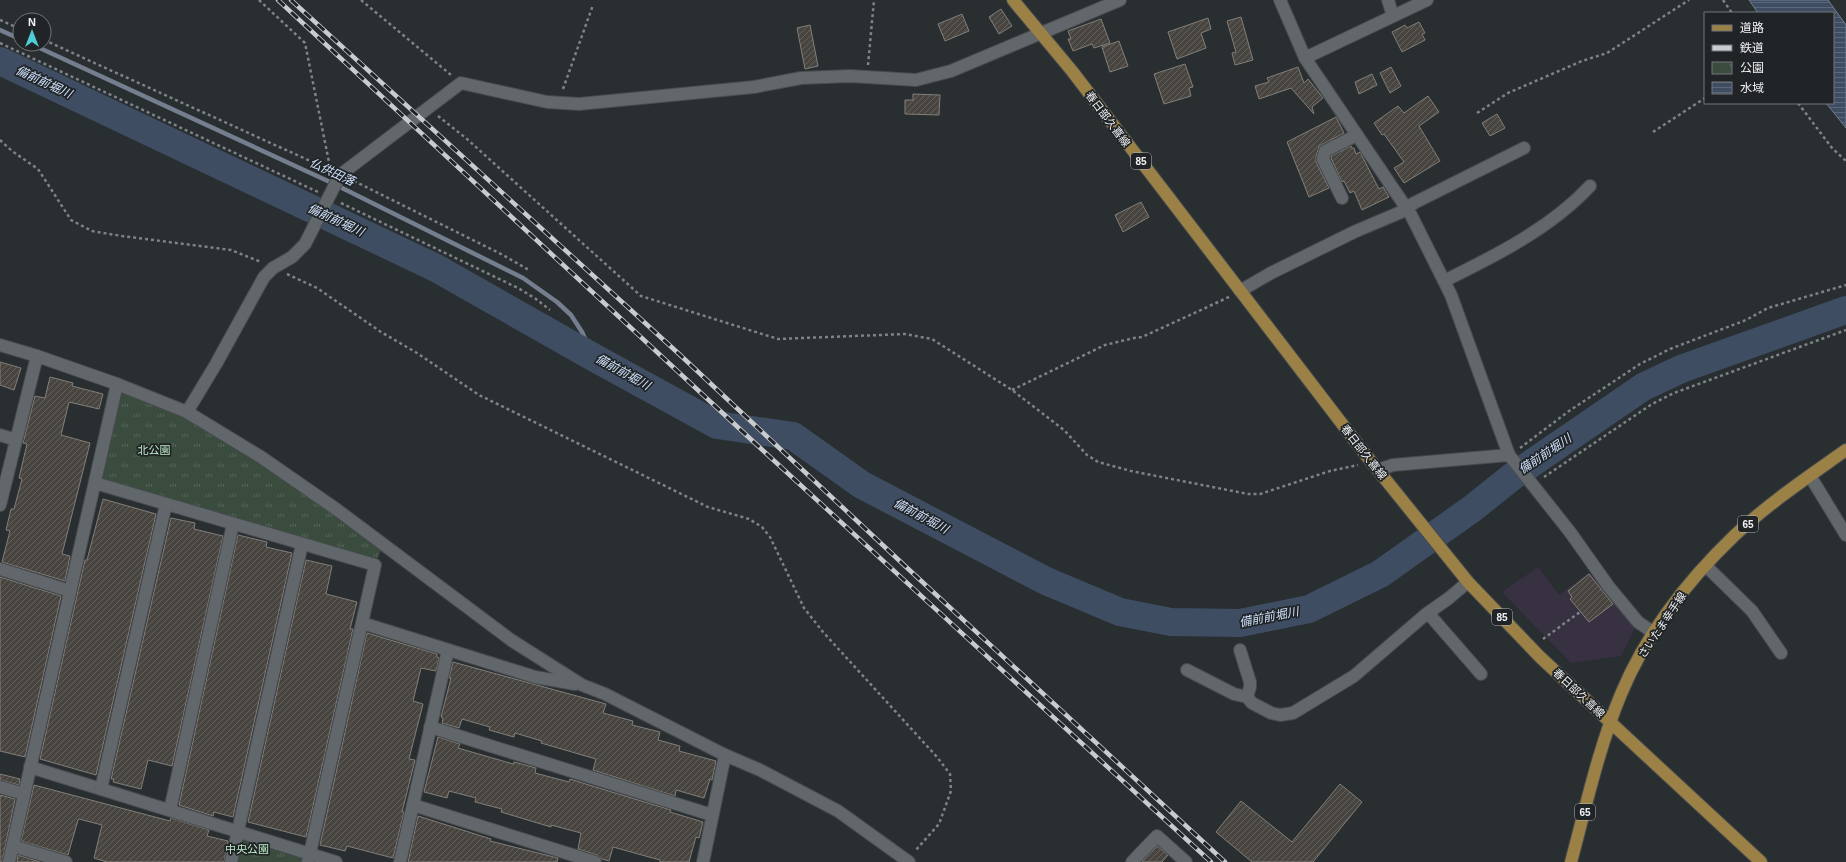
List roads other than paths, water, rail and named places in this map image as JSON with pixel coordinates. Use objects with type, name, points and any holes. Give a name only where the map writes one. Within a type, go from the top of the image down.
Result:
[{"type":"main road","name":"春日部久喜線","points":[[1013,0],[1072,71],[1369,459],[1468,582],[1524,641],[1761,862]]},
{"type":"main road","name":"さいたま幸手線","points":[[1571,862],[1611,722],[1628,677],[1654,633],[1682,593],[1735,535],[1774,502],[1846,450]]},
{"type":"street","points":[[187,412],[216,364],[264,277],[273,268],[292,257],[305,244],[330,196],[336,175],[461,83],[547,102],[579,104],[754,87],[802,78],[850,76],[916,80],[933,77],[951,71],[1120,0]]},
{"type":"street","points":[[1280,0],[1305,58],[1406,208],[1444,281],[1451,295],[1511,457],[1638,622],[1654,633]]},
{"type":"street","points":[[1388,0],[1393,16]]},
{"type":"street","points":[[1305,58],[1427,0]]},
{"type":"street","points":[[1342,198],[1323,160],[1325,151],[1357,135]]},
{"type":"street","points":[[1240,291],[1271,273],[1354,232],[1401,212],[1406,208],[1524,148]]},
{"type":"street","points":[[1444,281],[1483,262],[1528,236],[1576,201],[1590,186]]},
{"type":"street","points":[[0,345],[37,356],[117,384],[187,412],[261,457],[336,509],[511,640],[582,685]]},
{"type":"street","points":[[0,505],[37,356]]},
{"type":"street","points":[[9,862],[117,384]]},
{"type":"street","points":[[0,435],[16,440]]},
{"type":"street","points":[[1378,470],[1393,465],[1511,457]]},
{"type":"street","points":[[1810,476],[1846,535]]},
{"type":"street","points":[[95,483],[374,565],[309,858]]},
{"type":"street","points":[[101,789],[166,504]]},
{"type":"street","points":[[170,810],[233,524]]},
{"type":"street","points":[[231,862],[302,544]]},
{"type":"street","points":[[1706,566],[1752,611],[1781,653]]},
{"type":"street","points":[[0,569],[70,591]]},
{"type":"street","points":[[1187,670],[1234,694],[1247,697],[1261,708],[1280,715],[1287,715],[1300,710],[1354,676],[1428,613],[1468,582]]},
{"type":"street","points":[[1428,613],[1481,674]]},
{"type":"street","points":[[362,623],[535,676],[582,685],[605,694],[725,755],[760,770],[838,811],[907,861]]},
{"type":"street","points":[[400,862],[448,650]]},
{"type":"street","points":[[1240,650],[1250,682],[1247,697]]},
{"type":"street","points":[[430,727],[712,815]]},
{"type":"street","points":[[703,862],[725,755]]},
{"type":"street","points":[[30,767],[238,831],[309,858],[336,862]]},
{"type":"street","points":[[0,787],[24,794]]},
{"type":"street","points":[[413,805],[595,862]]},
{"type":"street","points":[[1132,862],[1157,836],[1186,862]]},
{"type":"street","points":[[13,846],[66,862]]},
{"type":"water","points":[[1749,0],[1828,0],[1846,25],[1846,128],[1827,104],[1834,104],[1834,12],[1757,12]]},
{"type":"waterway","name":"仏供田落","points":[[0,30],[12,35]]},
{"type":"waterway","name":"仏供田落","points":[[48,52],[330,182],[523,278],[557,302],[571,315],[582,332],[593,357]]},
{"type":"waterway","name":"備前前堀川","points":[[0,61],[436,268],[717,425],[793,436],[862,485],[1046,581],[1120,612],[1171,622],[1240,623],[1309,609],[1380,574],[1473,508],[1513,476],[1643,387],[1681,369],[1846,310]]},
{"type":"railway","points":[[278,0],[757,445],[1211,862]]},
{"type":"railway","points":[[291,0],[678,353],[904,565],[1225,862]]},
{"type":"park label","name":"北公園","points":[[154,450]]},
{"type":"park label","name":"中央公園","points":[[247,849]]}]
